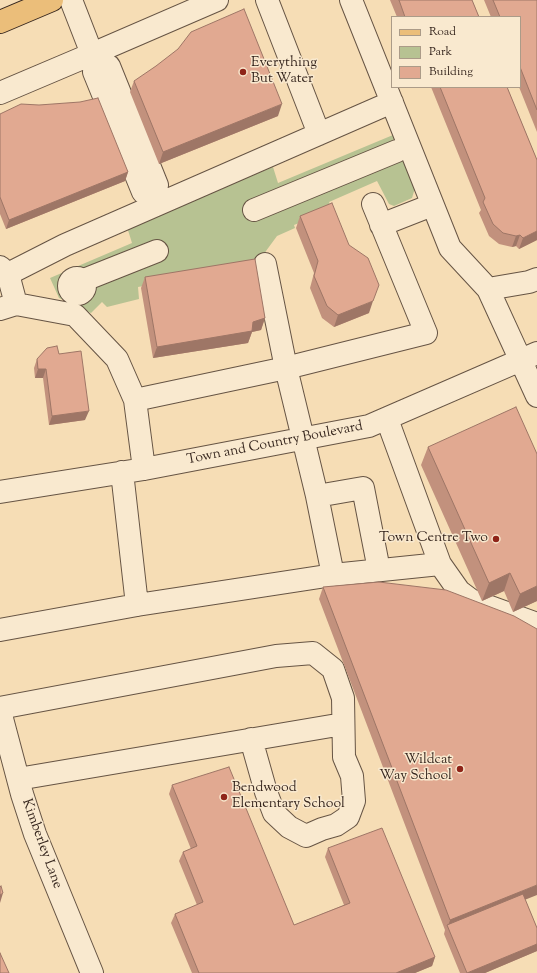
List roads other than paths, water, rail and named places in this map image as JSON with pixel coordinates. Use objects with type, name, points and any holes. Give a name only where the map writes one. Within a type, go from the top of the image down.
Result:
[{"type":"main road","points":[[0,22],[52,0]]},
{"type":"street","points":[[71,0],[92,54]]},
{"type":"street","points":[[0,93],[217,0]]},
{"type":"street","points":[[267,0],[319,134]]},
{"type":"street","points":[[351,0],[450,248],[488,289],[529,357],[537,396]]},
{"type":"street","points":[[112,94],[142,166]]},
{"type":"street","points":[[144,469],[135,400],[118,359],[75,315],[8,307],[4,270],[65,245],[392,102]]},
{"type":"street","points":[[254,210],[396,151]]},
{"type":"street","points":[[135,400],[286,368],[426,333],[373,204]]},
{"type":"street","points":[[381,225],[432,205]]},
{"type":"street","points":[[69,288],[157,251]]},
{"type":"street","points":[[266,264],[286,368],[317,496],[333,574]]},
{"type":"street","points":[[488,289],[529,282],[537,279]]},
{"type":"street","name":"Town and Country Boulevard","points":[[0,492],[144,469],[369,426],[529,357]]},
{"type":"street","points":[[387,419],[440,564],[459,591],[471,600],[537,624]]},
{"type":"street","points":[[122,472],[138,605]]},
{"type":"street","points":[[317,496],[363,488],[379,570]]},
{"type":"street","points":[[0,630],[138,605],[333,574],[440,564]]},
{"type":"street","points":[[0,708],[276,656],[313,654],[333,669],[343,698],[344,757],[352,776],[354,801],[348,817],[336,825],[306,836],[289,827],[274,813],[266,792],[251,739]]},
{"type":"street","name":"Kimberley Lane","points":[[0,711],[11,773],[92,973]]},
{"type":"street","points":[[11,773],[251,739],[343,724]]},
{"type":"place","name":"Everything But Water","points":[[243,72]]},
{"type":"place","name":"Town Centre Two","points":[[496,539]]},
{"type":"place","name":"Wildcat Way School","points":[[460,769]]},
{"type":"place","name":"Bendwood Elementary School","points":[[224,797]]}]
